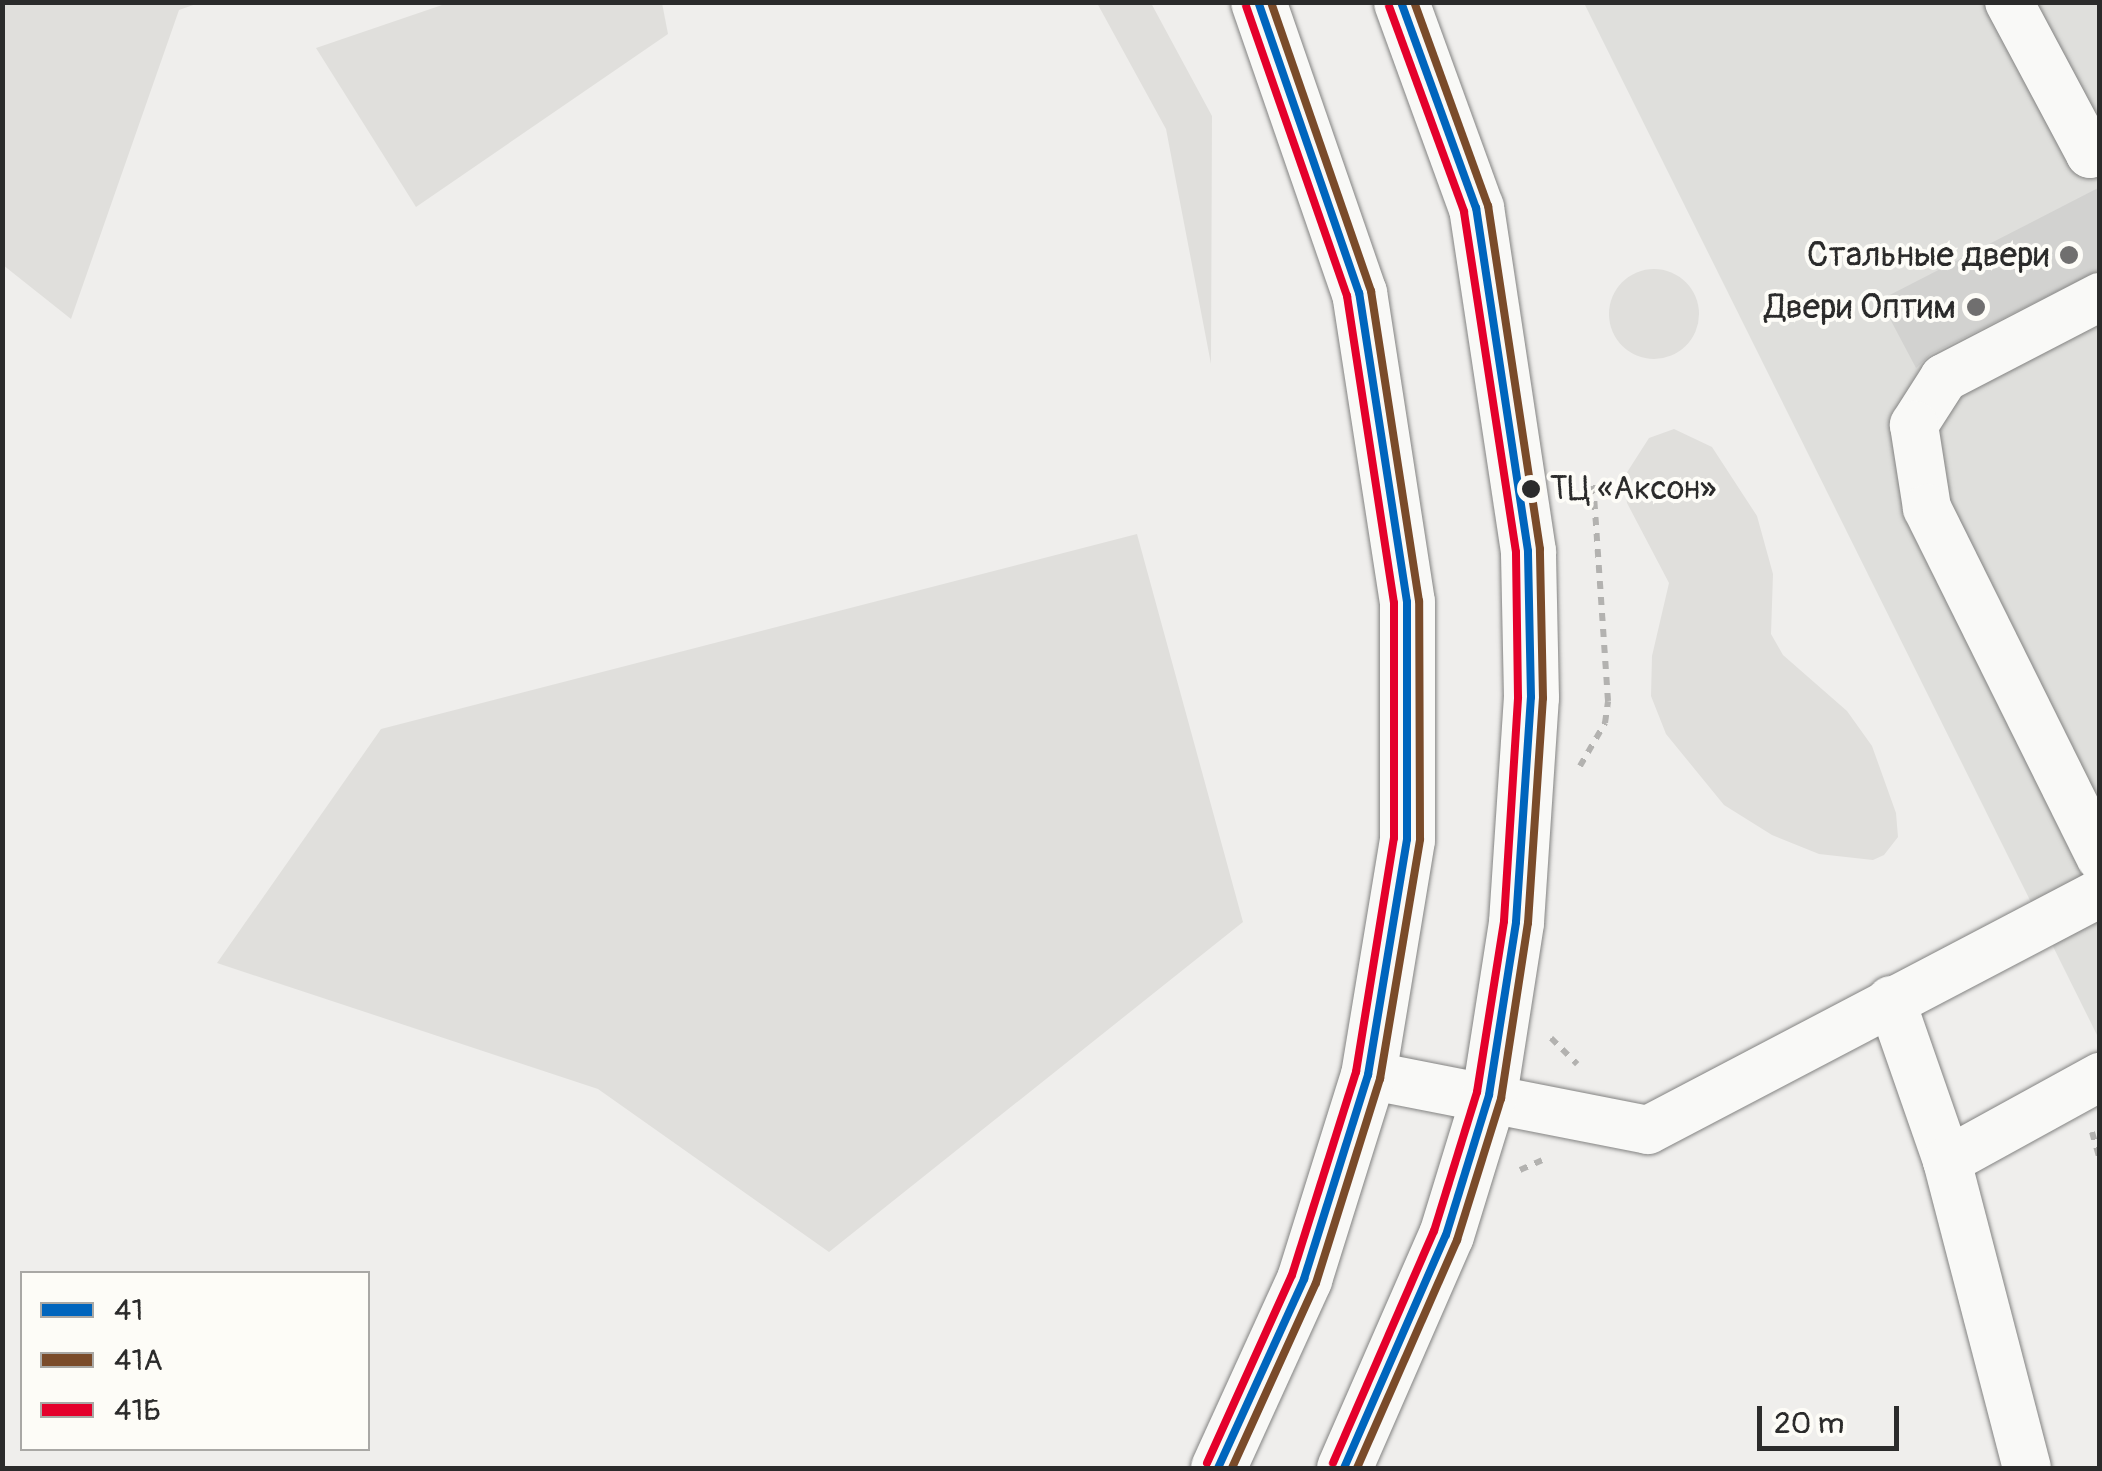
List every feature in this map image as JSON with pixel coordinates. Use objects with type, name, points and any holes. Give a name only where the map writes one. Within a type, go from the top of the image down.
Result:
[{"type":"main road","points":[[1218,1468],[1304,1279],[1368,1076],[1406,839],[1407,602],[1359,293],[1258,2]]},
{"type":"main road","points":[[1344,1468],[1446,1235],[1489,1094],[1516,922],[1530,696],[1528,551],[1476,208],[1400,2]]},
{"type":"street","points":[[2009,2],[2090,154],[2100,148]]},
{"type":"street","points":[[2100,297],[1944,378],[1914,425],[1927,508],[2100,856]]},
{"type":"street","points":[[1368,1076],[1489,1094],[1648,1130],[2100,893]]},
{"type":"street","points":[[1891,1000],[1947,1161],[2027,1468]]},
{"type":"street","points":[[1947,1161],[2100,1077]]},
{"type":"path","points":[[1578,772],[1604,723],[1608,700],[1593,479]]},
{"type":"shaded area","points":[[2,3],[199,3],[179,10],[71,319],[3,265]]},
{"type":"shaded area","points":[[448,3],[662,3],[668,34],[416,207],[316,48]]},
{"type":"shaded area","points":[[1097,3],[1151,3],[1212,116],[1211,364],[1166,129]]},
{"type":"shaded area","points":[[1584,3],[2099,3],[2099,1039]]},
{"type":"shaded area","points":[[1654,269],[1686,282],[1699,314],[1686,346],[1654,359],[1622,346],[1609,314],[1622,282]]},
{"type":"shaded area","points":[[1674,429],[1712,447],[1757,516],[1773,574],[1771,634],[1783,655],[1847,711],[1872,746],[1896,813],[1898,837],[1884,855],[1873,860],[1819,854],[1772,835],[1724,805],[1666,734],[1651,696],[1652,656],[1669,583],[1627,503],[1624,477],[1649,438]]},
{"type":"shaded area","points":[[1137,534],[1243,922],[829,1252],[598,1089],[217,963],[381,729]]},
{"type":"building","points":[[2100,187],[2100,270],[1931,354],[1916,368],[1880,300]]},
{"type":"transit line","name":"41","points":[[1218,1468],[1304,1279],[1368,1075],[1407,839],[1407,602],[1359,293],[1258,2]]},
{"type":"transit line","name":"41А","points":[[1232,1468],[1316,1283],[1380,1079],[1420,839],[1419,601],[1371,291],[1271,2]]},
{"type":"transit line","name":"41","points":[[1344,1468],[1446,1235],[1489,1095],[1516,922],[1531,697],[1528,551],[1476,208],[1401,2]]},
{"type":"transit line","name":"41А","points":[[1357,1468],[1457,1240],[1501,1099],[1528,923],[1543,698],[1540,549],[1488,206],[1414,2]]},
{"type":"transit line","name":"41Б","points":[[1207,1463],[1292,1275],[1356,1072],[1394,838],[1394,603],[1347,296],[1246,6]]},
{"type":"transit line","name":"41Б","points":[[1333,1463],[1434,1231],[1477,1092],[1504,921],[1518,697],[1516,552],[1464,211],[1389,6]]},
{"type":"place","name":"Стальные двери","points":[[2069,255]]},
{"type":"place","name":"Двери Оптим","points":[[1976,307]]},
{"type":"place","name":"ТЦ «Аксон»","points":[[1531,489]]}]
